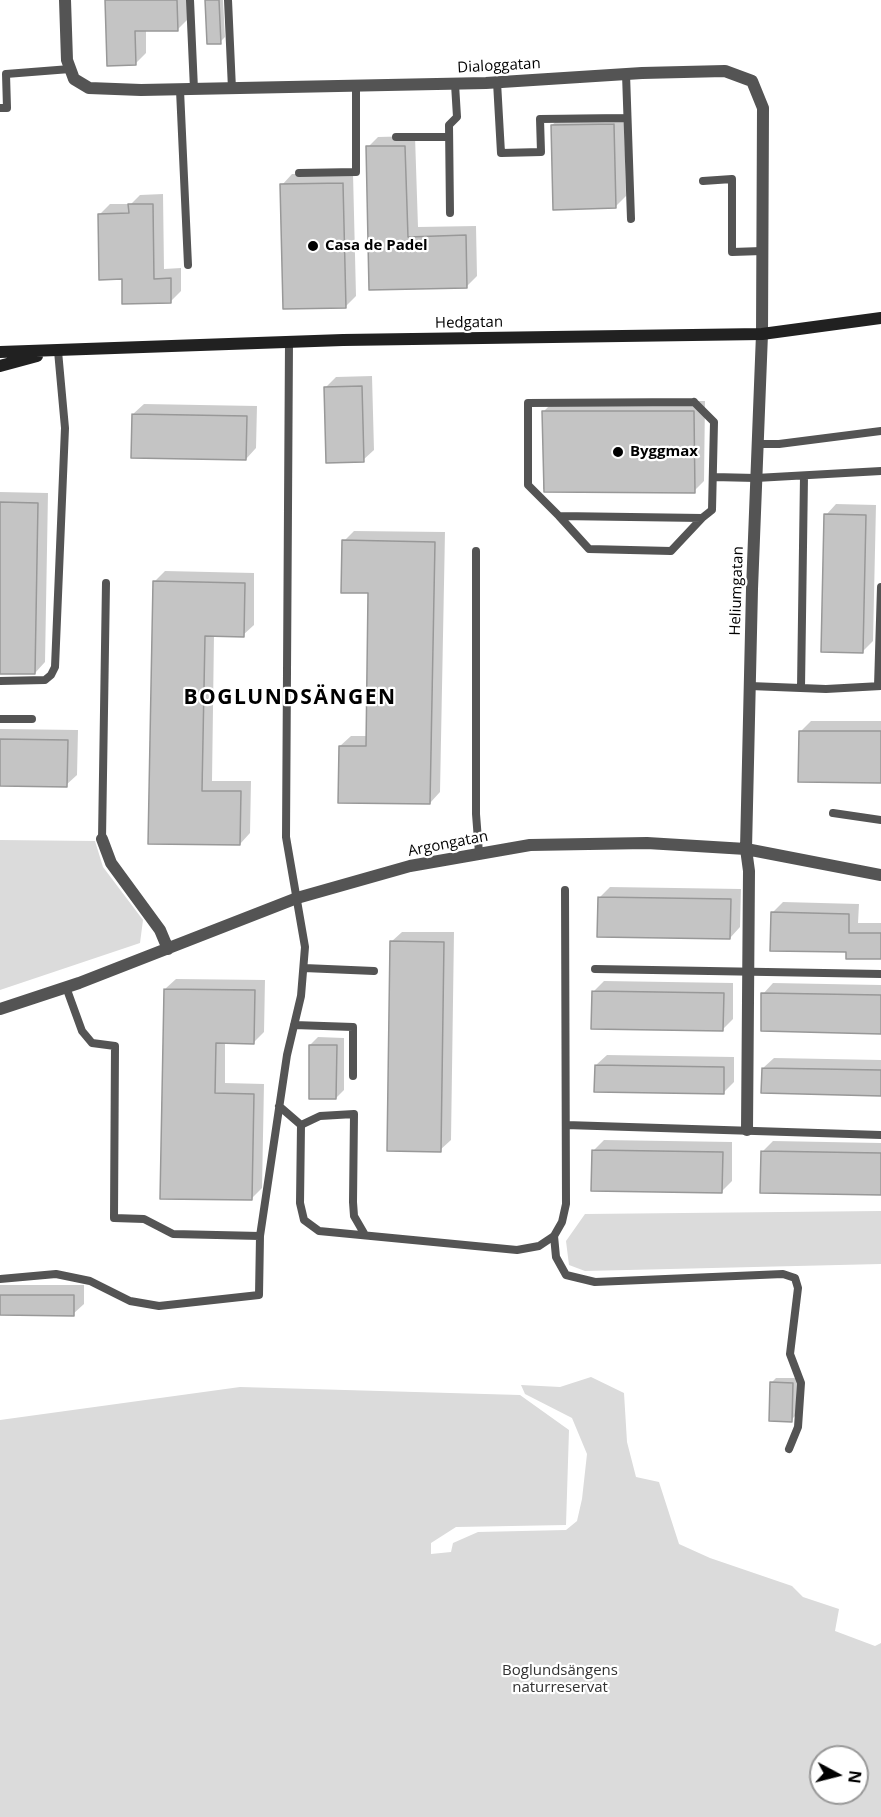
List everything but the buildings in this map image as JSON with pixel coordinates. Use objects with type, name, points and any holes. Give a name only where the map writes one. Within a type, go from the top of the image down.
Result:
[{"type":"street","points":[[65,0],[67,60],[70,69]]},
{"type":"street","name":"Dialoggatan","points":[[70,69],[74,79],[89,88],[180,90],[455,84],[725,71],[752,81],[763,108],[762,334]]},
{"type":"street","name":"Hedgatan","points":[[0,352],[289,342],[762,334],[881,318]]},
{"type":"street","name":"Heliumgatan","points":[[746,849],[762,334]]},
{"type":"street","name":"Hedgatan","points":[[0,366],[58,351]]},
{"type":"street","points":[[102,839],[111,863],[160,930],[168,949]]},
{"type":"street","name":"Argongatan","points":[[0,1009],[168,949],[297,898],[373,875],[530,845],[588,843],[746,849],[881,875]]},
{"type":"street","points":[[746,849],[747,1130]]},
{"type":"lane","points":[[190,0],[194,89]]},
{"type":"lane","points":[[228,0],[232,88]]},
{"type":"lane","points":[[0,108],[7,108],[6,75],[70,69]]},
{"type":"lane","points":[[626,74],[631,219]]},
{"type":"lane","points":[[497,82],[501,153],[541,152],[540,119],[627,118]]},
{"type":"lane","points":[[450,213],[449,125],[457,117],[455,84]]},
{"type":"lane","points":[[299,173],[356,172],[356,86]]},
{"type":"lane","points":[[180,90],[188,265]]},
{"type":"lane","points":[[396,137],[449,137]]},
{"type":"lane","points":[[703,181],[732,179],[732,252],[762,251]]},
{"type":"lane","points":[[0,1280],[56,1274],[90,1281],[130,1300],[159,1306],[259,1295],[260,1236],[279,1106],[304,968],[305,947],[286,837],[289,342]]},
{"type":"lane","points":[[0,681],[45,680],[55,667],[65,428],[58,351]]},
{"type":"lane","points":[[694,402],[714,422],[712,510],[671,551],[589,549],[559,516],[528,485],[528,404],[694,402]]},
{"type":"lane","points":[[758,444],[779,444],[881,431]]},
{"type":"lane","points":[[713,477],[756,478],[881,471]]},
{"type":"lane","points":[[801,688],[804,476]]},
{"type":"lane","points":[[559,516],[702,518]]},
{"type":"lane","points":[[476,551],[476,814],[479,853]]},
{"type":"lane","points":[[102,839],[106,583]]},
{"type":"lane","points":[[750,686],[801,688],[880,686],[881,587]]},
{"type":"lane","points":[[0,719],[32,719]]},
{"type":"lane","points":[[833,813],[881,820]]},
{"type":"lane","points":[[279,1106],[301,1125],[300,1203],[304,1220],[319,1231],[517,1250],[538,1246],[554,1236],[562,1222],[566,1204],[565,890]]},
{"type":"lane","points":[[304,968],[374,971]]},
{"type":"lane","points":[[595,969],[881,974]]},
{"type":"lane","points":[[66,987],[82,1031],[92,1043],[115,1046],[114,1218],[144,1219],[173,1234],[260,1236]]},
{"type":"lane","points":[[294,1025],[353,1027],[353,1076]]},
{"type":"lane","points":[[301,1125],[320,1116],[354,1114],[354,1216],[365,1235]]},
{"type":"lane","points":[[566,1125],[881,1135]]},
{"type":"lane","points":[[554,1236],[556,1257],[566,1275],[595,1282],[783,1274],[795,1278],[798,1288],[790,1354],[801,1383],[798,1427],[789,1449]]},
{"type":"green space","points":[[0,840],[95,841],[103,867],[143,920],[140,943],[0,990]]},
{"type":"green space","points":[[881,1211],[881,1264],[585,1271],[569,1265],[566,1241],[585,1214]]},
{"type":"green space","name":"Boglundsängens naturreservat","points":[[591,1377],[624,1393],[627,1442],[636,1477],[659,1482],[679,1544],[710,1558],[792,1586],[803,1597],[839,1609],[835,1631],[875,1646],[881,1643],[881,1817],[0,1817],[0,1420],[240,1387],[520,1395],[569,1430],[566,1525],[456,1527],[431,1543],[431,1554],[451,1552],[453,1543],[478,1532],[566,1530],[577,1521],[587,1454],[572,1418],[525,1394],[521,1385],[560,1387]]},
{"type":"place","name":"Casa de Padel","points":[[313,246]]},
{"type":"place","name":"Byggmax","points":[[618,452]]},
{"type":"district","name":"BOGLUNDSÄNGEN","points":[[290,698]]}]
